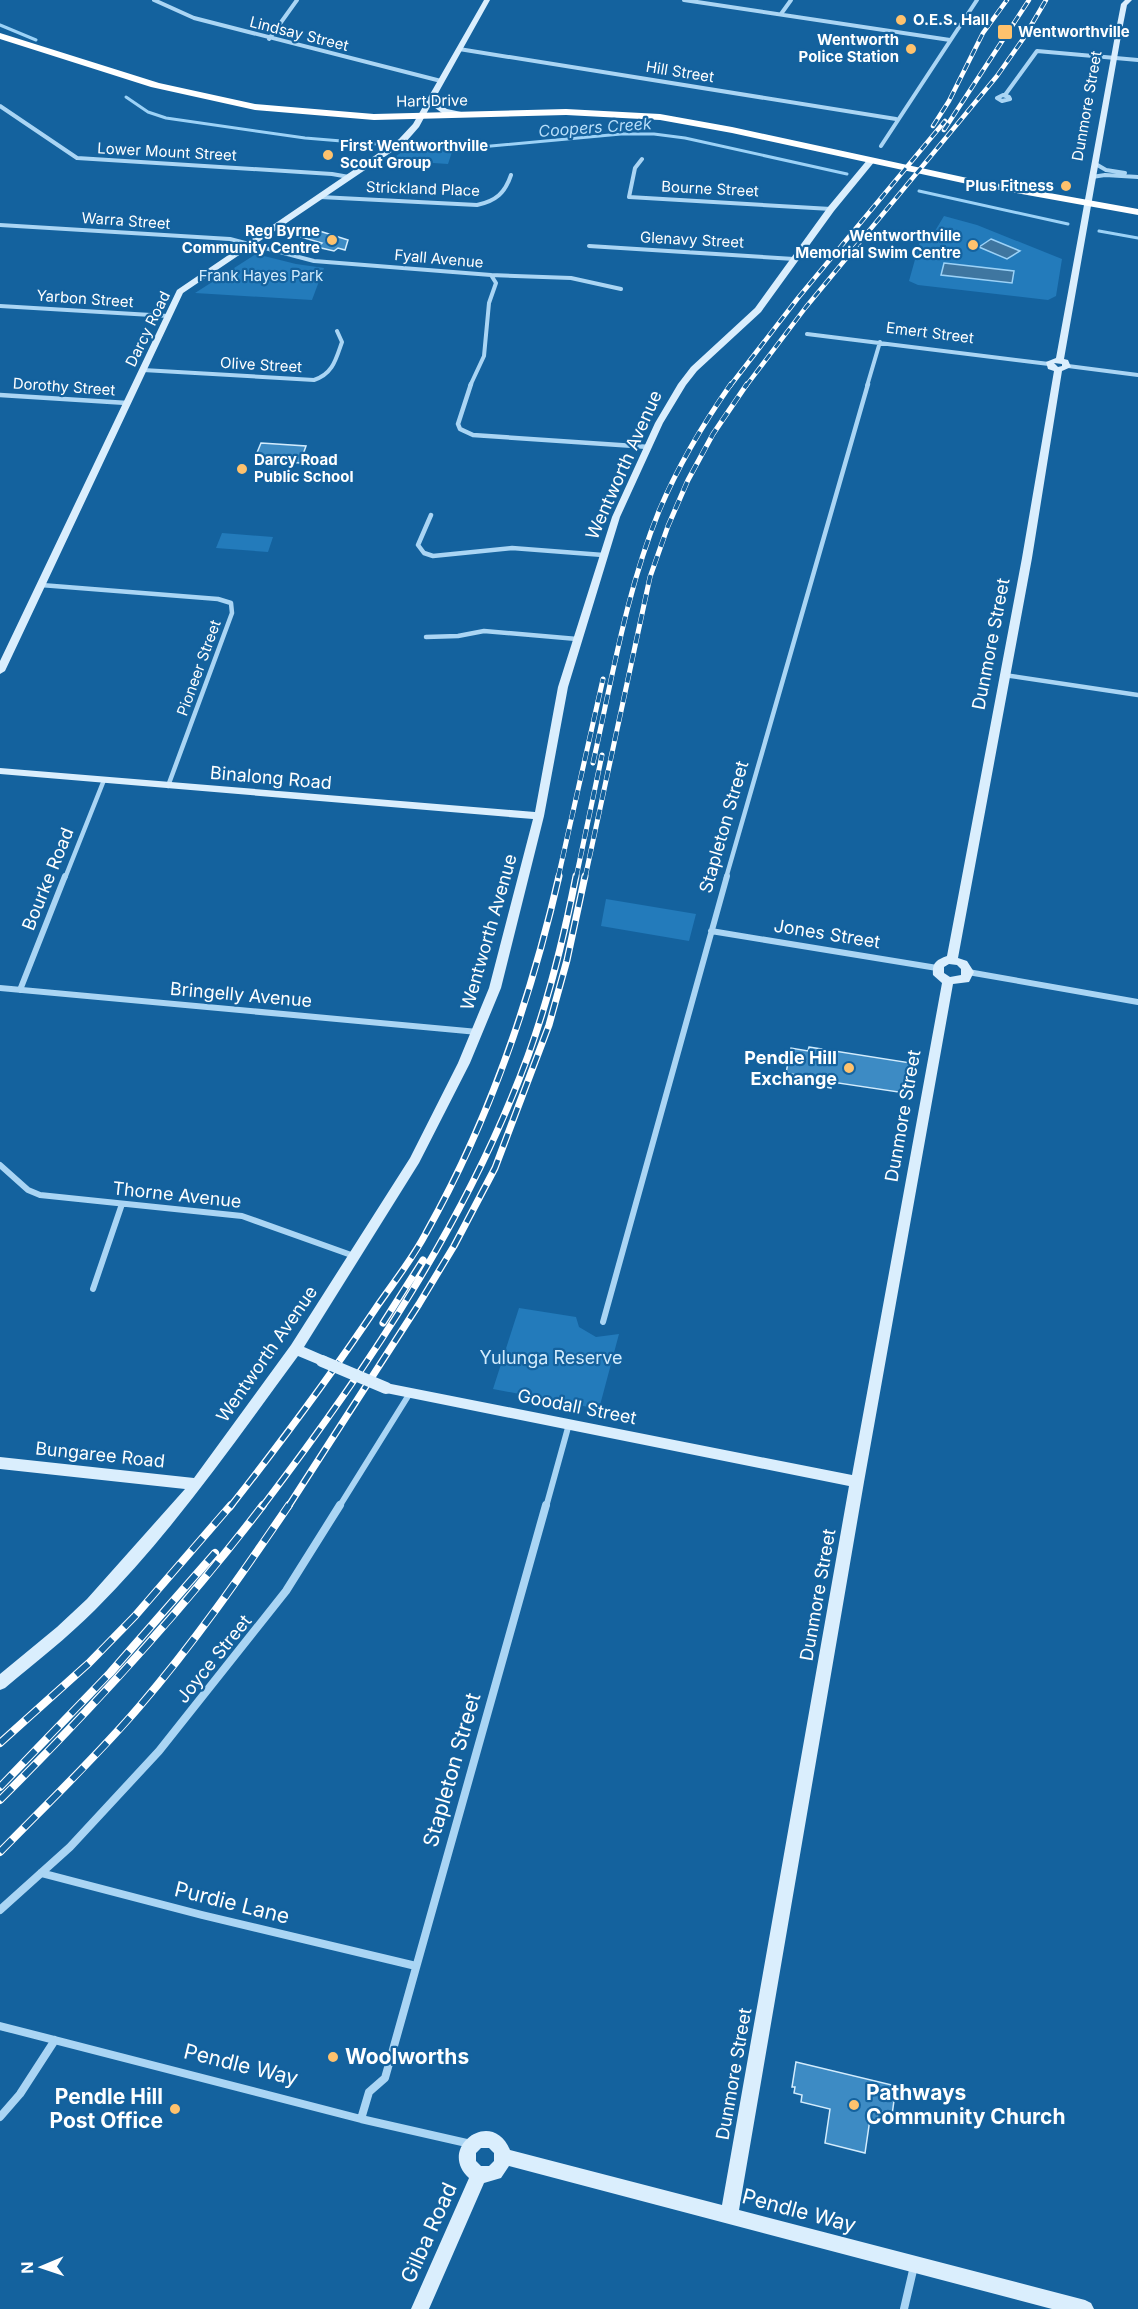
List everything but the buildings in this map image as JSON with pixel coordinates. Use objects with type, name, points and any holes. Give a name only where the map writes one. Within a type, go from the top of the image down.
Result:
[{"type":"highway","name":"Hart Drive","points":[[0,36],[155,85],[228,103],[334,115],[418,121],[464,115],[566,112],[660,117],[732,130],[868,165]]},
{"type":"highway","name":"Hart Drive","points":[[0,46],[157,96],[218,110],[328,123],[580,121],[635,124],[692,132],[868,165]]},
{"type":"highway","points":[[868,165],[1017,202],[1138,212]]},
{"type":"highway","points":[[1086,209],[1138,222]]},
{"type":"main road","name":"Darcy Road","points":[[0,671],[168,316],[183,289],[396,146],[418,121],[487,0]]},
{"type":"main road","name":"Dunmore Street","points":[[952,960],[1027,558],[1094,163],[1114,57],[1128,1]]},
{"type":"main road","points":[[433,94],[434,104],[441,109],[464,115]]},
{"type":"main road","name":"Wentworth Avenue","points":[[0,1683],[62,1632],[92,1603],[197,1484],[296,1349],[415,1160],[478,1032],[495,988],[539,816],[563,687],[616,517],[668,406],[682,384],[694,369],[758,310],[831,209],[868,165]]},
{"type":"main road","name":"Binalong Road","points":[[0,771],[539,816]]},
{"type":"main road","points":[[952,960],[965,965],[968,972],[960,981],[948,981],[939,975],[937,968],[940,963],[952,960]]},
{"type":"main road","name":"Dunmore Street","points":[[729,2216],[857,1482],[948,981]]},
{"type":"main road","name":"Goodall Street","points":[[296,1349],[386,1388],[857,1482]]},
{"type":"main road","name":"Bungaree Road","points":[[0,1463],[197,1484]]},
{"type":"main road","points":[[482,2139],[494,2141],[501,2150],[499,2168],[484,2176],[470,2168],[469,2150],[472,2145],[482,2139]]},
{"type":"main road","name":"Pendle Way","points":[[502,2156],[1086,2309]]},
{"type":"main road","name":"Gilba Road","points":[[420,2309],[479,2175]]},
{"type":"street","name":"Lindsay Street","points":[[154,0],[194,18],[269,39],[441,81]]},
{"type":"street","points":[[269,39],[297,0]]},
{"type":"street","points":[[684,0],[951,40]]},
{"type":"street","points":[[781,14],[791,0]]},
{"type":"street","points":[[880,146],[977,0]]},
{"type":"street","name":"Hill Street","points":[[459,49],[896,119]]},
{"type":"street","points":[[1005,95],[1034,52],[1138,60]]},
{"type":"street","name":"Lower Mount Street","points":[[0,106],[77,158],[332,174],[349,177]]},
{"type":"street","name":"Bourne Street","points":[[642,159],[635,168],[629,197],[831,209]]},
{"type":"street","points":[[1094,163],[1106,170],[1138,176]]},
{"type":"street","name":"Strickland Place","points":[[319,196],[477,205],[500,198],[506,190],[511,175]]},
{"type":"street","points":[[1092,177],[1138,176]]},
{"type":"street","name":"Warra Street","points":[[0,225],[230,239],[251,243]]},
{"type":"street","name":"Fyall Avenue","points":[[251,243],[294,257],[320,262],[491,275],[496,283],[489,303],[484,356],[468,390],[458,424],[460,429],[473,435],[649,447]]},
{"type":"street","name":"Glenavy Street","points":[[588,246],[794,259]]},
{"type":"street","points":[[491,275],[571,278],[621,289]]},
{"type":"street","name":"Yarbon Street","points":[[0,306],[168,316]]},
{"type":"street","name":"Olive Street","points":[[143,370],[314,380],[324,378],[331,373],[342,342],[337,331]]},
{"type":"street","name":"Emert Street","points":[[807,334],[1138,375]]},
{"type":"street","name":"Stapleton Street","points":[[603,1322],[711,931],[880,342]]},
{"type":"street","name":"Dorothy Street","points":[[0,395],[127,403]]},
{"type":"street","points":[[431,515],[418,545],[424,553],[433,556],[512,548],[603,555]]},
{"type":"street","name":"Pioneer Street","points":[[40,585],[218,599],[231,603],[232,613],[168,786]]},
{"type":"street","points":[[426,637],[458,636],[484,631],[577,639]]},
{"type":"street","points":[[1004,675],[1138,695]]},
{"type":"street","name":"Bourke Road","points":[[20,990],[104,780]]},
{"type":"street","name":"Jones Street","points":[[711,931],[937,968]]},
{"type":"street","points":[[968,972],[1138,1002]]},
{"type":"street","name":"Bringelly Avenue","points":[[0,988],[478,1032]]},
{"type":"street","name":"Thorne Avenue","points":[[0,1165],[28,1190],[40,1195],[242,1216],[355,1257]]},
{"type":"street","points":[[93,1289],[122,1204]]},
{"type":"street","name":"Joyce Street","points":[[0,1910],[70,1847],[159,1751],[258,1629],[286,1591],[410,1393]]},
{"type":"street","name":"Stapleton Street","points":[[361,2119],[369,2092],[385,2078],[569,1424]]},
{"type":"street","name":"Purdie Lane","points":[[41,1873],[202,1915],[416,1966]]},
{"type":"street","name":"Pendle Way","points":[[0,2026],[361,2119],[472,2145]]},
{"type":"street","points":[[0,2117],[20,2094],[55,2040]]},
{"type":"street","points":[[904,2309],[914,2264]]},
{"type":"green space","points":[[411,146],[453,149],[448,164],[390,160]]},
{"type":"green space","name":"Wentworthville Memorial Swim Centre","points":[[944,216],[977,225],[1062,259],[1056,296],[1048,300],[918,285],[909,281],[923,231],[935,231]]},
{"type":"green space","name":"Frank Hayes Park","points":[[256,254],[324,268],[312,300],[195,293]]},
{"type":"green space","points":[[222,533],[273,537],[268,552],[216,548]]},
{"type":"green space","points":[[606,899],[696,914],[689,941],[601,926]]},
{"type":"green space","name":"Yulunga Reserve","points":[[519,1308],[576,1317],[579,1327],[596,1337],[619,1334],[599,1409],[493,1389]]},
{"type":"shaded area","points":[[991,239],[1020,251],[1007,259],[979,247]]},
{"type":"shaded area","points":[[944,263],[1014,271],[1012,283],[941,275]]},
{"type":"waterway","name":"Coopers Creek","points":[[0,25],[36,40]]},
{"type":"waterway","name":"Coopers Creek","points":[[126,97],[148,112],[166,118],[305,138],[378,144]]},
{"type":"waterway","name":"Coopers Creek","points":[[413,145],[469,148],[621,134],[654,134],[685,138],[847,174]]},
{"type":"waterway","name":"Coopers Creek","points":[[919,191],[1068,224]]},
{"type":"waterway","name":"Coopers Creek","points":[[1099,231],[1138,238]]},
{"type":"railway","points":[[933,126],[949,101],[983,33],[1007,0]]},
{"type":"railway","points":[[944,130],[1029,0]]},
{"type":"railway","points":[[746,386],[806,307],[997,76],[1023,39],[1046,0]]},
{"type":"railway","points":[[730,386],[798,298],[945,121]]},
{"type":"railway","points":[[593,763],[621,636],[647,542],[666,494],[683,462],[731,384]]},
{"type":"railway","points":[[585,878],[650,577],[668,526],[688,480],[713,434],[747,384]]},
{"type":"railway","points":[[558,878],[603,679]]},
{"type":"railway","points":[[576,878],[602,755]]},
{"type":"railway","points":[[230,1507],[306,1408],[403,1270],[449,1191],[488,1104],[521,1015],[559,876]]},
{"type":"railway","points":[[262,1507],[377,1347],[445,1235],[476,1177],[536,1034],[555,967],[576,876]]},
{"type":"railway","points":[[288,1507],[419,1304],[454,1246],[495,1168],[549,1025],[567,960],[585,876]]},
{"type":"railway","points":[[383,1323],[423,1260]]},
{"type":"railway","points":[[0,1743],[89,1663],[135,1616],[231,1505]]},
{"type":"railway","points":[[0,1800],[169,1620],[263,1505]]},
{"type":"railway","points":[[0,1852],[71,1781],[159,1683],[217,1608],[289,1505]]},
{"type":"railway","points":[[0,1787],[110,1673],[215,1553]]},
{"type":"place","name":"O.E.S. Hall","points":[[901,20]]},
{"type":"place","name":"Wentworthville","points":[[1005,32]]},
{"type":"place","name":"Wentworth Police Station","points":[[911,49]]},
{"type":"place","name":"First Wentworthville Scout Group","points":[[328,155]]},
{"type":"place","name":"Plus Fitness","points":[[1066,186]]},
{"type":"place","name":"Reg Byrne Community Centre","points":[[332,240]]},
{"type":"place","name":"Wentworthville Memorial Swim Centre","points":[[973,245]]},
{"type":"place","name":"Darcy Road Public School","points":[[242,469]]},
{"type":"place","name":"Pendle Hill Exchange","points":[[849,1068]]},
{"type":"place","name":"Woolworths","points":[[333,2057]]},
{"type":"place","name":"Pathways Community Church","points":[[854,2105]]},
{"type":"place","name":"Pendle Hill Post Office","points":[[175,2109]]}]
